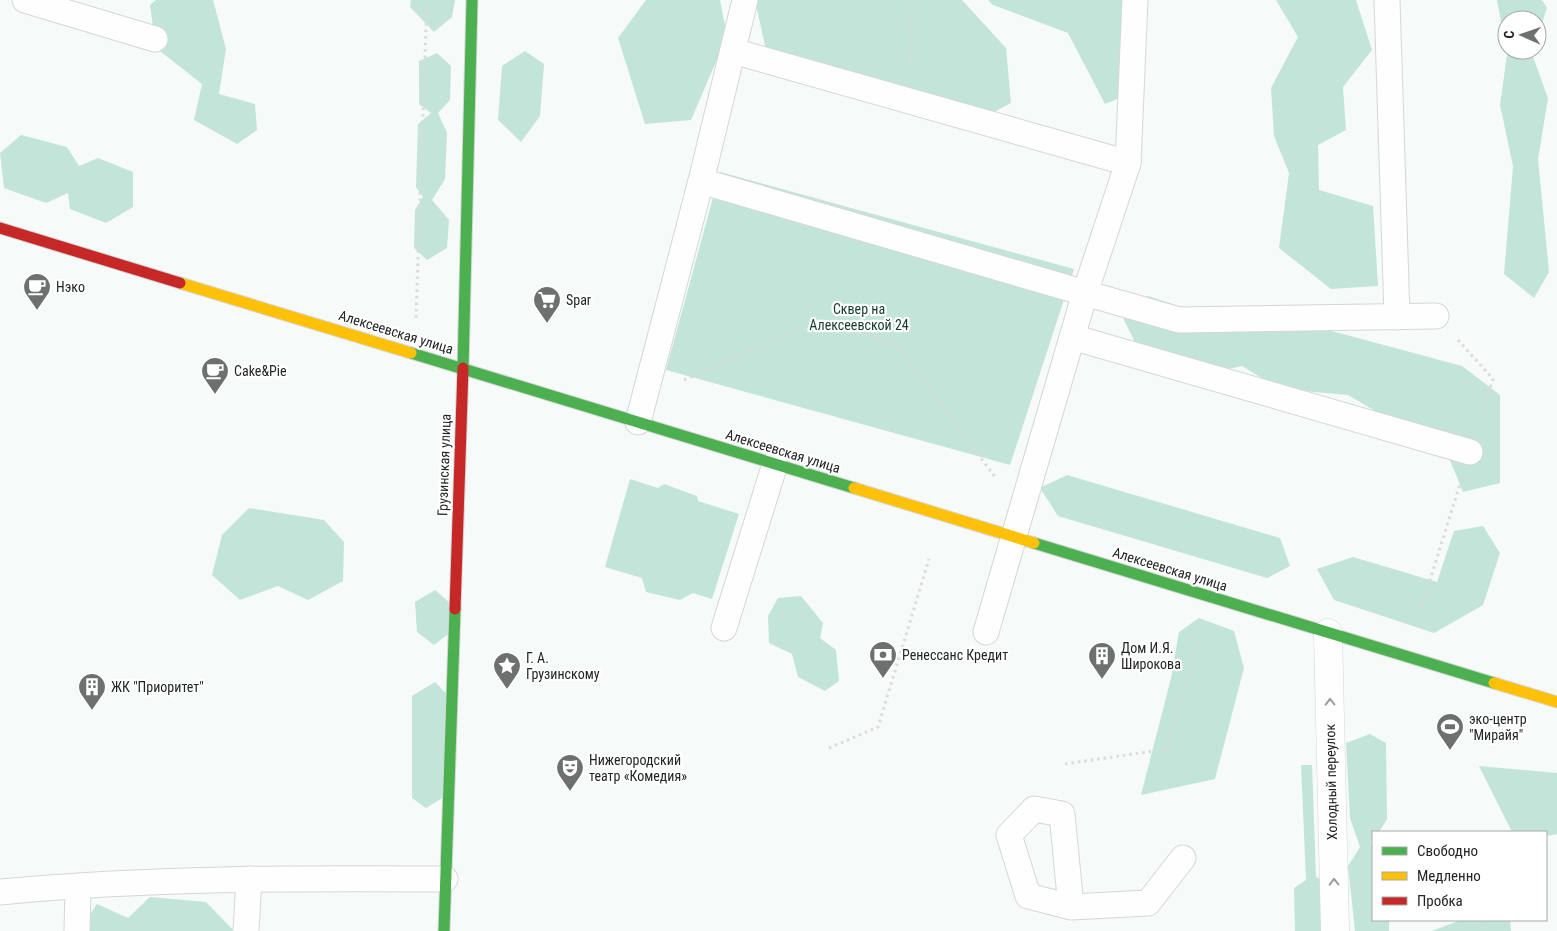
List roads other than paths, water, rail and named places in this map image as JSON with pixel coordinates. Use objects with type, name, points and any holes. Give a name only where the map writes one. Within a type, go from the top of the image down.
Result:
[{"type":"street","name":"Грузинская улица","points":[[444,931],[463,368],[472,0]]},
{"type":"street","name":"Алексеевская улица","points":[[0,228],[1557,702]]},
{"type":"street","name":"Холодный переулок","points":[[1328,633],[1335,931]]},
{"type":"lane","points":[[26,0],[155,39]]},
{"type":"lane","points":[[638,422],[701,181],[745,0]]},
{"type":"lane","points":[[986,632],[1085,293],[1128,163],[1135,0]]},
{"type":"lane","points":[[1387,0],[1397,317]]},
{"type":"lane","points":[[733,51],[1128,163]]},
{"type":"lane","points":[[701,181],[1179,320],[1436,316]]},
{"type":"lane","points":[[1072,337],[1470,452]]},
{"type":"lane","points":[[724,628],[775,464]]},
{"type":"lane","points":[[1071,907],[1148,904],[1183,858]]},
{"type":"lane","points":[[0,892],[249,879],[445,878]]},
{"type":"lane","points":[[246,931],[249,879]]},
{"type":"lane","points":[[77,931],[78,887]]},
{"type":"place","name":"Нэко","points":[[37,311]]},
{"type":"place","name":"Spar","points":[[547,324]]},
{"type":"place","name":"Cake&Pie","points":[[215,395]]},
{"type":"place","name":"Ренессанс Кредит","points":[[883,679]]},
{"type":"place","name":"Дом И.Я. Широкова","points":[[1102,680]]},
{"type":"place","name":"Г. А. Грузинскому","points":[[507,690]]},
{"type":"place","name":"ЖК \"Приоритет\"","points":[[92,711]]},
{"type":"place","name":"эко-центр \"Мирайя\"","points":[[1450,751]]},
{"type":"place","name":"Нижегородский театр «Комедия»","points":[[570,792]]},
{"type":"park label","name":"Сквер на Алексеевской 24","points":[[859,318]]}]
